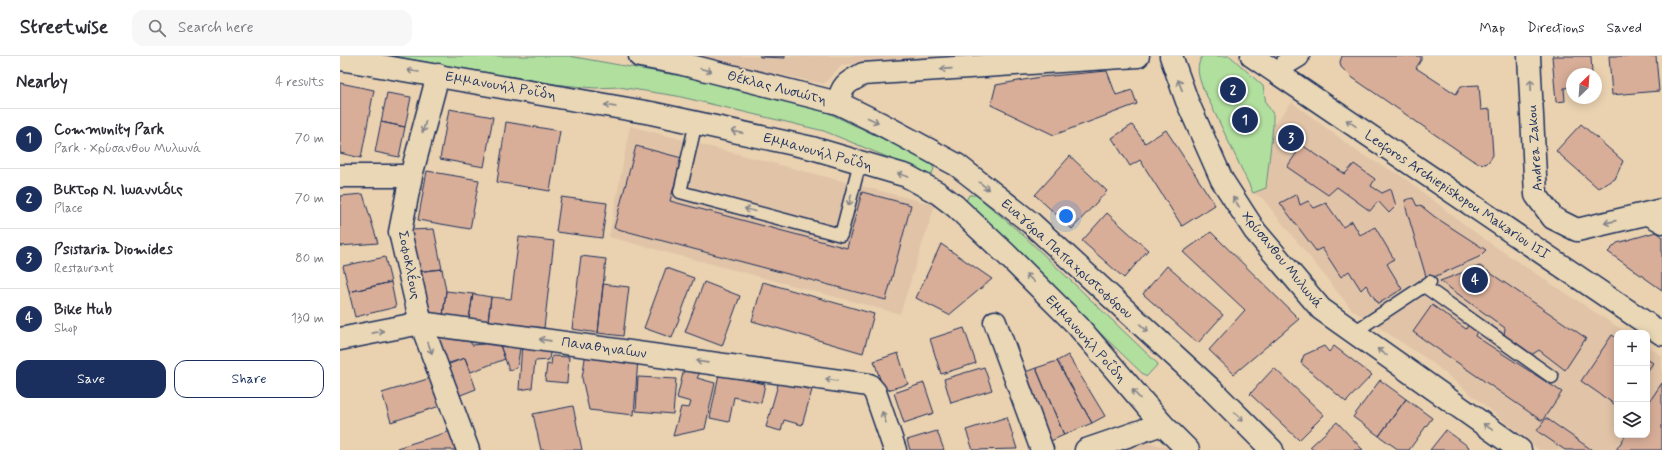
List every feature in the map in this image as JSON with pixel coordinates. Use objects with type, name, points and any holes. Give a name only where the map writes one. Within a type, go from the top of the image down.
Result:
[{"type":"street","name":"Θέκλας Λυσιώτη","points":[[640,56],[678,60],[838,103],[841,90],[847,82],[863,74],[1138,56]]},
{"type":"street","name":"Χρύσανθου Μυλωνά","points":[[1171,56],[1187,101],[1222,180],[1255,231],[1321,309],[1520,450]]},
{"type":"street","name":"Leoforos Archiepiskopou Makariou III","points":[[1252,56],[1662,334]]},
{"type":"street","name":"Andrea Zakou","points":[[1529,56],[1536,195],[1553,218],[1577,230],[1662,210]]},
{"type":"street","name":"Leoforos Archiepiskopou Makariou III","points":[[1288,58],[1662,318]]},
{"type":"street","name":"Εμμανουήλ Ροΐδη","points":[[340,59],[696,122],[812,148],[907,176],[955,206],[1006,254],[1077,325],[1162,424],[1188,450]]},
{"type":"street","name":"Σοφοκλέους","points":[[438,76],[411,176],[400,232],[421,323],[468,450]]},
{"type":"street","name":"Ευαγόρα Παπαχριστοφόρου","points":[[838,103],[881,124],[957,165],[1031,224],[1213,391],[1272,450]]},
{"type":"street","points":[[938,194],[957,165]]},
{"type":"street","points":[[340,176],[411,176]]},
{"type":"street","points":[[995,322],[1042,450]]},
{"type":"street","name":"Παναθηναίων","points":[[340,339],[421,323],[869,385],[875,392],[895,450]]},
{"type":"street","points":[[1086,450],[1162,424]]},
{"type":"lane","points":[[696,122],[680,192],[841,235],[860,162]]},
{"type":"lane","points":[[1641,215],[1662,227]]},
{"type":"lane","points":[[1354,332],[1427,284],[1552,377]]},
{"type":"shaded area","points":[[688,56],[955,56],[842,65],[824,84]]},
{"type":"shaded area","points":[[1292,102],[1361,154],[1402,176],[1469,228],[1509,256],[1622,330],[1614,330],[1614,438],[1650,438],[1650,348],[1662,356],[1662,450],[1539,450],[1430,361],[1352,310],[1262,198],[1253,193],[1267,187],[1273,126]]},
{"type":"shaded area","points":[[630,126],[935,205],[900,314],[609,237]]},
{"type":"shaded area","points":[[1140,441],[1170,448],[1172,450],[1118,450]]},
{"type":"green space","points":[[391,56],[569,56],[753,89],[822,110],[930,161],[934,169],[930,177],[914,168],[824,131],[677,96],[619,87],[595,88],[552,84]]},
{"type":"green space","points":[[1202,56],[1230,56],[1263,86],[1266,103],[1273,114],[1266,188],[1253,193],[1199,78],[1198,71]]},
{"type":"green space","points":[[969,195],[976,195],[1023,235],[1158,364],[1146,377],[965,203]]},
{"type":"building","points":[[759,56],[785,56],[785,58],[761,57]]},
{"type":"building","points":[[1342,56],[1421,56],[1421,60],[1416,68],[1456,94],[1461,86],[1479,85],[1481,110],[1490,109],[1493,155],[1490,160],[1486,164],[1478,163],[1472,160],[1350,76],[1341,67],[1340,62]]},
{"type":"building","points":[[1552,56],[1591,56],[1592,68],[1566,68],[1566,88],[1564,88],[1565,101],[1556,102]]},
{"type":"building","points":[[1609,56],[1656,56],[1659,91],[1612,95]]},
{"type":"building","points":[[1107,71],[1116,95],[1132,90],[1137,104],[1054,135],[991,105],[996,85],[1040,77]]},
{"type":"building","points":[[340,83],[374,90],[361,158],[340,153]]},
{"type":"building","points":[[387,93],[411,97],[405,127],[381,122]]},
{"type":"building","points":[[449,109],[493,117],[484,167],[440,159]]},
{"type":"building","points":[[381,122],[405,127],[399,157],[375,152]]},
{"type":"building","points":[[506,122],[560,131],[550,191],[497,182]]},
{"type":"building","points":[[1581,124],[1623,161],[1615,179],[1598,188],[1556,151]]},
{"type":"building","points":[[1132,125],[1145,143],[1166,130],[1215,205],[1182,226],[1140,160],[1130,166],[1112,138]]},
{"type":"building","points":[[1302,145],[1345,174],[1354,164],[1375,179],[1371,186],[1382,193],[1391,189],[1396,206],[1389,213],[1378,201],[1370,211],[1337,187],[1328,195],[1287,167]]},
{"type":"building","points":[[636,146],[682,158],[670,201],[847,248],[862,192],[911,205],[886,300],[614,228]]},
{"type":"building","points":[[1070,156],[1107,191],[1072,229],[1035,195]]},
{"type":"building","points":[[427,171],[479,180],[470,229],[418,220]]},
{"type":"building","points":[[363,194],[378,243],[340,246],[340,196]]},
{"type":"building","points":[[1297,194],[1300,205],[1308,201],[1314,208],[1326,203],[1343,227],[1352,221],[1360,235],[1375,227],[1394,259],[1387,264],[1402,289],[1378,304],[1366,285],[1361,290],[1349,271],[1341,277],[1322,248],[1316,251],[1280,203]]},
{"type":"building","points":[[561,197],[607,203],[602,238],[556,232]]},
{"type":"building","points":[[1413,198],[1417,206],[1420,205],[1435,217],[1486,250],[1479,257],[1427,280],[1406,208],[1405,200]]},
{"type":"building","points":[[1107,213],[1148,250],[1124,278],[1082,241]]},
{"type":"building","points":[[434,229],[442,269],[415,272],[410,230]]},
{"type":"building","points":[[1211,232],[1299,319],[1234,374],[1209,350],[1245,310],[1183,252]]},
{"type":"building","points":[[1656,232],[1662,236],[1662,290],[1608,252],[1617,243]]},
{"type":"building","points":[[519,237],[554,241],[544,328],[488,321],[491,297],[511,299]]},
{"type":"building","points":[[941,244],[992,279],[949,315],[916,298]]},
{"type":"building","points":[[581,256],[606,259],[598,333],[572,329]]},
{"type":"building","points":[[385,257],[391,282],[349,292],[343,266]]},
{"type":"building","points":[[1167,266],[1223,315],[1198,343],[1143,294]]},
{"type":"building","points":[[1480,266],[1586,338],[1565,370],[1539,350],[1531,355],[1511,342],[1504,335],[1505,328],[1440,281]]},
{"type":"building","points":[[666,268],[694,278],[672,338],[644,328]]},
{"type":"building","points":[[442,269],[446,291],[443,316],[428,314],[415,272]]},
{"type":"building","points":[[391,282],[396,307],[355,317],[349,292]]},
{"type":"building","points":[[704,282],[740,296],[722,346],[685,332]]},
{"type":"building","points":[[763,282],[874,314],[863,353],[752,321]]},
{"type":"building","points":[[603,284],[629,287],[623,336],[598,333]]},
{"type":"building","points":[[446,291],[473,294],[469,319],[443,316]]},
{"type":"building","points":[[473,294],[491,297],[488,321],[469,319]]},
{"type":"building","points":[[1432,305],[1466,329],[1469,323],[1478,328],[1475,336],[1562,392],[1542,421],[1413,332]]},
{"type":"building","points":[[436,328],[466,334],[472,345],[484,344],[485,336],[498,340],[505,359],[471,372],[465,358],[446,364]]},
{"type":"building","points":[[964,328],[976,363],[941,374],[930,339]]},
{"type":"building","points":[[1612,335],[1614,336],[1614,404],[1581,381]]},
{"type":"building","points":[[498,340],[521,342],[517,368],[509,370]]},
{"type":"building","points":[[522,342],[551,345],[549,360],[535,361],[532,388],[519,390]]},
{"type":"building","points":[[1324,346],[1329,352],[1334,346],[1372,375],[1346,402],[1301,363],[1304,355]]},
{"type":"building","points":[[586,352],[638,358],[634,415],[589,410],[582,378]]},
{"type":"building","points":[[898,353],[908,384],[884,391],[874,361]]},
{"type":"building","points":[[1068,355],[1105,416],[1092,423],[1057,361]]},
{"type":"building","points":[[552,356],[569,357],[567,383],[545,381],[547,364],[551,365]]},
{"type":"building","points":[[465,358],[476,389],[458,396],[447,365]]},
{"type":"building","points":[[1057,361],[1092,423],[1064,435],[1036,368]]},
{"type":"building","points":[[685,365],[701,371],[697,378],[715,383],[705,429],[673,436],[681,407],[689,408],[691,402],[677,398]]},
{"type":"building","points":[[984,367],[992,390],[951,403],[944,379]]},
{"type":"building","points":[[1036,368],[1064,435],[1044,444],[1020,374]]},
{"type":"building","points":[[1274,368],[1324,415],[1299,440],[1250,394]]},
{"type":"building","points":[[719,374],[765,384],[761,403],[734,397],[729,422],[710,418]]},
{"type":"building","points":[[434,377],[443,405],[391,422],[382,393]]},
{"type":"building","points":[[638,377],[676,379],[673,414],[636,411]]},
{"type":"building","points":[[1380,380],[1406,399],[1379,436],[1353,417]]},
{"type":"building","points":[[779,381],[812,390],[802,425],[784,420],[781,431],[766,427]]},
{"type":"building","points":[[924,383],[934,413],[904,423],[894,393]]},
{"type":"building","points":[[1662,383],[1662,450],[1616,450],[1624,438],[1650,438],[1650,401]]},
{"type":"building","points":[[1406,399],[1432,418],[1409,450],[1399,450],[1379,436]]},
{"type":"building","points":[[573,406],[582,450],[541,450],[533,414]]},
{"type":"building","points":[[1007,417],[1017,449],[973,450],[966,430]]},
{"type":"building","points":[[1546,418],[1592,450],[1565,450],[1537,431]]},
{"type":"building","points":[[1337,422],[1363,450],[1313,450],[1310,447]]},
{"type":"building","points":[[1446,430],[1469,447],[1467,450],[1430,450]]},
{"type":"building","points":[[451,431],[457,450],[398,450],[397,448]]},
{"type":"building","points":[[937,431],[944,450],[910,450],[907,440]]},
{"type":"place","name":"Βικτορ Ν. Ιωαννιδις","points":[[1233,90]]},
{"type":"place","name":"Community Park","points":[[1245,120]]},
{"type":"place","name":"Psistaria Diomides","points":[[1291,138]]},
{"type":"place","name":"Bike Hub","points":[[1475,280]]}]
